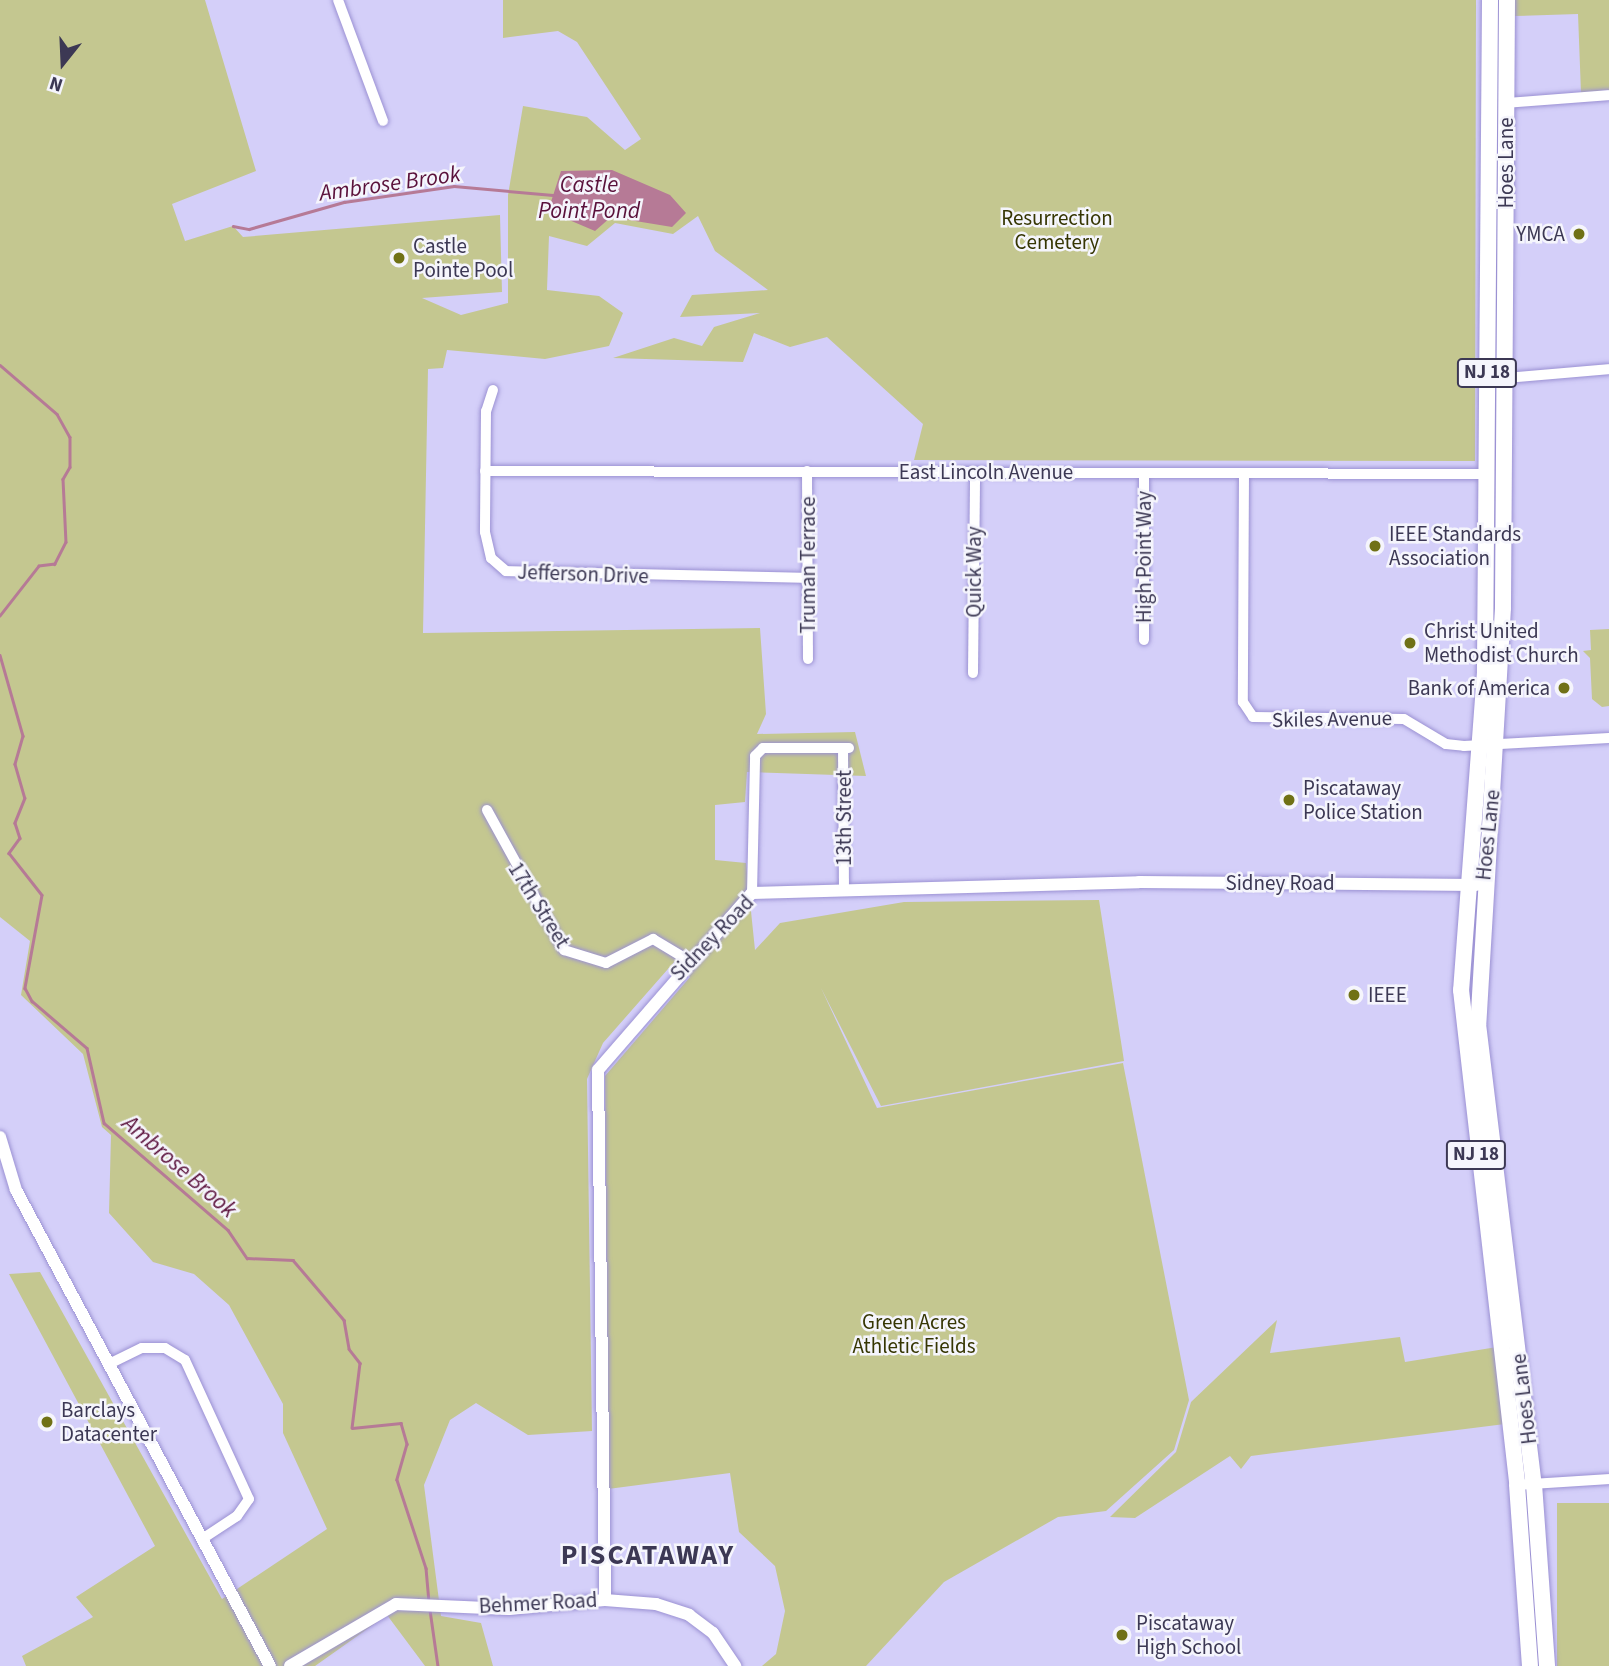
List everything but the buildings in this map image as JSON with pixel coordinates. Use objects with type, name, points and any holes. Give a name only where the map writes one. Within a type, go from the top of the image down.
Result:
[{"type":"highway","name":"Hoes Lane","points":[[1490,0],[1486,474],[1474,885],[1478,1024],[1534,1484],[1547,1666]]},
{"type":"highway","name":"Hoes Lane","points":[[1507,0],[1505,378],[1497,745],[1474,885],[1461,990],[1466,1079],[1517,1485],[1530,1666]]},
{"type":"street","points":[[338,0],[383,121]]},
{"type":"street","points":[[1506,103],[1609,95]]},
{"type":"street","points":[[1505,378],[1609,369]]},
{"type":"street","name":"Jefferson Drive","points":[[493,390],[486,411],[487,543],[506,571],[808,578]]},
{"type":"street","name":"East Lincoln Avenue","points":[[485,471],[1486,474]]},
{"type":"street","name":"Truman Terrace","points":[[807,471],[808,659]]},
{"type":"street","name":"Quick Way","points":[[974,673],[975,472]]},
{"type":"street","name":"High Point Way","points":[[1144,473],[1144,640]]},
{"type":"street","name":"Skiles Avenue","points":[[1244,473],[1247,711],[1262,720],[1404,719],[1446,744],[1478,747],[1609,737]]},
{"type":"street","name":"13th Street","points":[[752,893],[752,761],[764,748],[846,748],[844,888]]},
{"type":"street","name":"17th Street","points":[[487,810],[565,950],[606,963],[653,939],[688,960]]},
{"type":"street","name":"Sidney Road","points":[[605,1600],[595,1087],[605,1055],[688,960],[752,893],[844,888],[1474,885]]},
{"type":"street","points":[[0,1137],[16,1190],[111,1363],[270,1666]]},
{"type":"street","points":[[111,1363],[142,1348],[165,1348],[185,1360],[250,1499],[237,1516],[202,1538]]},
{"type":"street","points":[[1517,1485],[1609,1479]]},
{"type":"street","name":"Behmer Road","points":[[289,1666],[388,1606],[424,1603],[509,1609],[605,1600],[656,1604],[689,1615],[713,1633],[735,1666]]},
{"type":"green space","points":[[0,0],[205,0],[256,171],[172,204],[185,241],[233,226],[243,237],[500,215],[502,292],[422,298],[461,315],[508,303],[508,195],[523,106],[587,117],[625,150],[641,139],[577,42],[558,31],[503,38],[503,0],[1476,0],[1475,461],[914,460],[923,424],[827,337],[790,347],[754,333],[743,362],[613,358],[674,338],[702,346],[714,327],[760,313],[680,317],[692,295],[768,290],[715,251],[698,216],[673,234],[615,223],[587,246],[549,236],[547,290],[599,296],[623,313],[609,346],[545,359],[447,350],[443,368],[428,369],[423,633],[760,628],[766,714],[757,734],[855,732],[866,776],[747,772],[745,802],[715,805],[715,860],[746,863],[755,950],[780,923],[904,902],[1099,900],[1124,1061],[881,1106],[821,988],[877,1108],[1123,1063],[1189,1400],[1174,1450],[1106,1511],[1058,1517],[944,1582],[866,1666],[762,1666],[776,1654],[785,1611],[775,1566],[739,1532],[730,1473],[608,1489],[605,1076],[690,977],[675,961],[603,1043],[587,1079],[592,1431],[528,1435],[476,1403],[450,1420],[424,1485],[441,1616],[481,1623],[493,1666],[425,1666],[387,1615],[315,1666],[26,1666],[22,1656],[93,1617],[76,1597],[155,1546],[9,1274],[40,1272],[222,1599],[327,1529],[283,1433],[283,1404],[229,1305],[194,1274],[153,1262],[109,1213],[111,1135],[102,1127],[83,1054],[21,995],[30,941],[0,917]]},
{"type":"green space","points":[[1515,0],[1609,0],[1609,90],[1581,93],[1578,14],[1514,16]]},
{"type":"green space","points":[[1609,629],[1609,706],[1602,707],[1592,699],[1590,658],[1583,651],[1591,650],[1590,630]]},
{"type":"green space","points":[[1277,1320],[1270,1353],[1400,1337],[1405,1362],[1497,1347],[1505,1424],[1251,1456],[1241,1469],[1230,1456],[1135,1518],[1110,1517],[1176,1452],[1191,1402]]},
{"type":"green space","points":[[1557,1503],[1609,1503],[1609,1666],[1557,1666]]},
{"type":"water","name":"Castle Point Pond","points":[[612,170],[670,195],[686,213],[672,227],[611,217],[595,231],[548,211],[561,171]]},
{"type":"waterway","name":"Ambrose Brook","points":[[233,226],[249,229],[344,202],[454,186],[553,195]]},
{"type":"waterway","name":"Ambrose Brook","points":[[0,365],[57,414],[70,437],[70,467],[63,479],[66,542],[55,564],[39,566],[0,616]]},
{"type":"waterway","name":"Ambrose Brook","points":[[0,655],[23,736],[15,764],[25,798],[15,823],[20,838],[9,853],[42,895],[25,988],[32,1001],[87,1048],[104,1123],[228,1230],[247,1258],[293,1260],[344,1320],[349,1349],[360,1363],[352,1428],[401,1423],[407,1444],[397,1480],[426,1568],[429,1600]]},
{"type":"waterway","name":"Ambrose Brook","points":[[430,1610],[438,1666]]},
{"type":"place","name":"YMCA","points":[[1579,234]]},
{"type":"place","name":"Castle Pointe Pool","points":[[399,258]]},
{"type":"place","name":"IEEE Standards Association","points":[[1375,546]]},
{"type":"place","name":"Christ United Methodist Church","points":[[1410,643]]},
{"type":"place","name":"Bank of America","points":[[1564,688]]},
{"type":"place","name":"Piscataway Police Station","points":[[1289,800]]},
{"type":"place","name":"IEEE","points":[[1354,995]]},
{"type":"place","name":"Barclays Datacenter","points":[[47,1422]]},
{"type":"place","name":"Piscataway High School","points":[[1122,1635]]},
{"type":"district","name":"PISCATAWAY","points":[[648,1555]]},
{"type":"park label","name":"Resurrection Cemetery","points":[[1057,230]]},
{"type":"park label","name":"Green Acres Athletic Fields","points":[[914,1334]]}]
